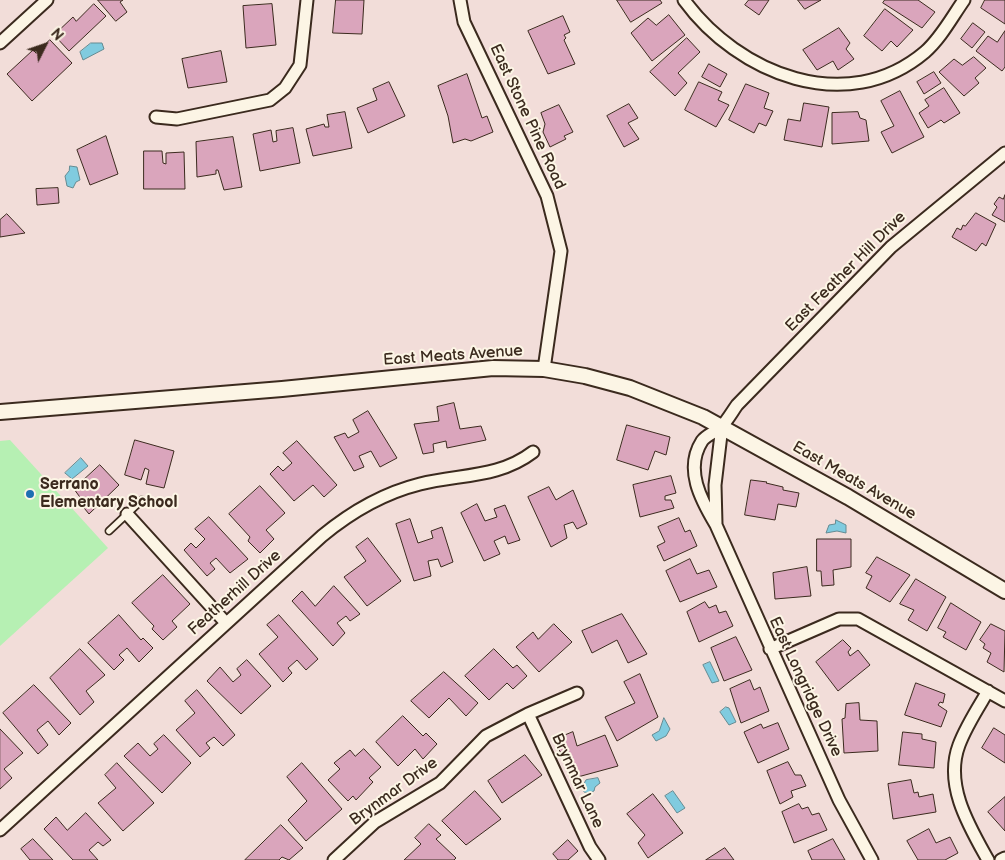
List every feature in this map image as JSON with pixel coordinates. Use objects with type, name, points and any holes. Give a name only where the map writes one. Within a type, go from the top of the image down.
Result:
[{"type":"street","points":[[0,43],[47,0]]},
{"type":"street","points":[[156,117],[176,119],[270,100],[285,88],[300,65],[307,0]]},
{"type":"street","name":"East Stone Pine Road","points":[[460,0],[464,22],[548,196],[561,251],[544,369]]},
{"type":"street","points":[[684,0],[706,26],[743,56],[774,72],[789,77],[838,85],[854,84],[880,78],[913,61],[936,39],[964,0]]},
{"type":"street","name":"East Feather Hill Drive","points":[[722,426],[737,404],[891,247],[1005,153]]},
{"type":"street","name":"East Meats Avenue","points":[[0,412],[282,389],[493,368],[544,369],[630,388],[674,404],[722,426],[848,497],[1005,591]]},
{"type":"street","name":"East Longridge Drive","points":[[722,426],[703,440],[694,471],[700,496],[716,525],[839,800],[872,860]]},
{"type":"street","name":"East Longridge Drive","points":[[716,525],[715,485],[722,426]]},
{"type":"street","name":"Featherhill Drive","points":[[0,830],[322,536],[362,507],[418,484],[502,470],[518,463],[533,452]]},
{"type":"street","points":[[127,514],[226,623]]},
{"type":"street","points":[[770,649],[820,626],[851,618],[866,622],[1005,701]]},
{"type":"street","points":[[988,691],[958,747],[956,782],[966,818],[988,860]]},
{"type":"street","name":"Brynmar Drive","points":[[334,860],[375,822],[440,783],[486,736],[528,714],[576,693]]},
{"type":"street","name":"Brynmar Lane","points":[[528,714],[590,848],[599,860]]},
{"type":"street","points":[[1001,860],[1005,858]]},
{"type":"lane","points":[[109,531],[142,500]]},
{"type":"green space","name":"Serrano Elementary School","points":[[10,440],[108,548],[0,646],[0,441]]},
{"type":"water","points":[[91,43],[102,43],[104,49],[83,60],[80,52]]},
{"type":"water","points":[[70,166],[77,167],[80,180],[76,182],[73,188],[67,186],[65,176]]},
{"type":"water","points":[[81,458],[88,466],[72,479],[65,473]]},
{"type":"water","points":[[836,520],[846,525],[846,533],[837,531],[826,533],[829,525],[835,524]]},
{"type":"water","points":[[710,662],[719,681],[712,683],[703,665]]},
{"type":"water","points":[[726,707],[729,708],[736,722],[729,725],[720,712]]},
{"type":"water","points":[[664,718],[670,729],[666,736],[656,741],[652,735],[659,731]]},
{"type":"water","points":[[598,778],[600,783],[595,787],[594,791],[584,792],[582,787],[586,780]]},
{"type":"water","points":[[673,791],[685,808],[677,813],[665,796]]},
{"type":"building","points":[[98,0],[123,0],[120,2],[127,12],[116,21]]},
{"type":"building","points":[[336,0],[364,0],[362,34],[333,33]]},
{"type":"building","points":[[617,0],[660,0],[662,3],[631,22]]},
{"type":"building","points":[[749,0],[769,0],[759,15],[745,5]]},
{"type":"building","points":[[798,0],[821,0],[805,9]]},
{"type":"building","points":[[885,0],[918,0],[935,12],[922,28],[883,3]]},
{"type":"building","points":[[985,0],[1005,0],[1005,24],[981,8]]},
{"type":"building","points":[[94,4],[106,16],[69,51],[54,35],[73,17],[76,21]]},
{"type":"building","points":[[272,4],[276,45],[246,48],[243,6]]},
{"type":"building","points":[[885,9],[913,30],[897,47],[891,41],[882,51],[864,36]]},
{"type":"building","points":[[669,15],[685,35],[652,61],[631,33],[648,18],[656,25]]},
{"type":"building","points":[[563,16],[570,32],[564,35],[566,38],[564,40],[575,64],[548,74],[528,31]]},
{"type":"building","points":[[973,23],[985,32],[972,48],[961,39]]},
{"type":"building","points":[[839,28],[850,43],[846,49],[854,59],[838,70],[833,61],[817,70],[803,50]]},
{"type":"building","points":[[1005,31],[1005,67],[1002,71],[976,51],[988,36],[997,42]]},
{"type":"building","points":[[687,38],[700,52],[678,73],[687,83],[675,96],[650,72]]},
{"type":"building","points":[[50,40],[72,63],[32,101],[7,74],[33,50],[36,53]]},
{"type":"building","points":[[221,51],[227,82],[188,88],[182,59]]},
{"type":"building","points":[[974,57],[986,68],[975,78],[979,83],[964,96],[939,72],[954,59],[962,65]]},
{"type":"building","points":[[709,64],[727,74],[720,87],[702,77]]},
{"type":"building","points":[[934,72],[941,83],[924,94],[917,82]]},
{"type":"building","points":[[467,74],[482,118],[487,116],[493,132],[471,141],[465,139],[453,143],[448,116],[438,86]]},
{"type":"building","points":[[389,82],[405,116],[368,133],[357,108],[377,100],[373,89]]},
{"type":"building","points":[[699,82],[722,92],[718,100],[729,105],[716,127],[685,110]]},
{"type":"building","points":[[746,84],[769,93],[764,108],[773,111],[766,126],[759,123],[754,133],[729,120]]},
{"type":"building","points":[[944,88],[960,113],[944,123],[941,120],[928,128],[919,113],[929,106],[925,100]]},
{"type":"building","points":[[900,91],[924,137],[892,153],[881,132],[894,126],[881,101]]},
{"type":"building","points":[[804,103],[829,107],[822,147],[784,140],[788,119],[800,121]]},
{"type":"building","points":[[629,104],[638,118],[628,123],[639,139],[624,147],[607,116]]},
{"type":"building","points":[[559,105],[573,132],[564,136],[566,139],[550,147],[543,132],[545,124],[541,113]]},
{"type":"building","points":[[345,112],[352,148],[313,156],[306,129],[324,124],[325,127],[329,127],[327,115]]},
{"type":"building","points":[[858,112],[860,118],[866,120],[869,141],[832,144],[832,113]]},
{"type":"building","points":[[293,128],[300,163],[260,171],[253,134],[271,130],[273,142],[277,141],[276,131]]},
{"type":"building","points":[[106,136],[118,174],[90,185],[77,150]]},
{"type":"building","points":[[233,137],[242,187],[224,190],[218,170],[216,170],[216,174],[197,177],[196,142]]},
{"type":"building","points":[[144,151],[162,151],[163,163],[166,164],[166,153],[184,152],[185,189],[144,189]]},
{"type":"building","points":[[58,188],[59,203],[37,205],[36,189]]},
{"type":"building","points":[[1005,195],[1005,222],[992,215],[997,207],[994,204],[999,197],[1003,199]]},
{"type":"building","points":[[976,213],[996,224],[986,246],[982,243],[976,251],[952,237],[957,228],[961,230],[963,225],[965,226]]},
{"type":"building","points":[[7,214],[25,233],[0,237],[0,220]]},
{"type":"building","points":[[454,403],[460,429],[481,426],[486,440],[447,448],[446,441],[433,444],[434,452],[423,454],[414,424],[439,421],[437,407]]},
{"type":"building","points":[[368,411],[397,458],[380,467],[371,451],[359,456],[364,467],[354,471],[334,437],[345,433],[348,438],[359,432],[353,420]]},
{"type":"building","points":[[627,425],[670,437],[666,455],[655,451],[648,470],[617,460]]},
{"type":"building","points":[[135,440],[174,451],[164,488],[146,484],[149,470],[145,468],[141,480],[125,475]]},
{"type":"building","points":[[297,441],[337,485],[324,497],[313,485],[294,501],[270,474],[278,466],[283,471],[292,463],[283,453]]},
{"type":"building","points":[[100,465],[119,485],[89,514],[80,503],[82,500],[74,489]]},
{"type":"building","points":[[671,476],[676,493],[665,496],[665,500],[671,500],[674,508],[640,517],[633,485]]},
{"type":"building","points":[[751,480],[767,482],[783,487],[783,490],[799,493],[796,507],[778,504],[775,520],[745,515]]},
{"type":"building","points":[[260,486],[285,513],[266,530],[274,539],[260,553],[248,541],[250,537],[229,514]]},
{"type":"building","points":[[549,487],[556,500],[573,490],[587,524],[577,529],[573,522],[564,525],[567,538],[551,547],[528,497]]},
{"type":"building","points":[[477,504],[485,521],[497,517],[494,509],[505,505],[520,540],[508,544],[505,536],[494,541],[500,554],[484,561],[461,513]]},
{"type":"building","points":[[209,517],[248,559],[230,573],[216,558],[210,563],[215,569],[207,576],[184,550],[191,543],[196,548],[205,539],[195,529]]},
{"type":"building","points":[[679,518],[685,532],[690,530],[697,546],[664,561],[657,546],[665,542],[658,527]]},
{"type":"building","points":[[410,519],[418,543],[433,538],[431,531],[442,527],[453,562],[441,567],[438,559],[428,561],[431,576],[414,581],[396,524]]},
{"type":"building","points":[[368,538],[401,581],[367,606],[344,577],[366,561],[356,547]]},
{"type":"building","points":[[817,539],[851,539],[851,567],[833,570],[834,585],[822,586],[821,571],[817,571]]},
{"type":"building","points":[[877,557],[910,575],[890,602],[866,588],[872,576],[866,573]]},
{"type":"building","points":[[690,559],[697,574],[709,570],[717,587],[680,602],[666,571]]},
{"type":"building","points":[[807,567],[811,596],[775,599],[773,573]]},
{"type":"building","points":[[163,575],[190,604],[172,621],[177,627],[163,640],[152,629],[154,626],[132,603]]},
{"type":"building","points":[[916,579],[946,597],[927,631],[908,620],[914,610],[900,604]]},
{"type":"building","points":[[334,586],[360,614],[350,621],[346,616],[337,623],[345,633],[333,646],[292,601],[302,591],[315,606]]},
{"type":"building","points":[[705,602],[709,608],[716,605],[719,613],[726,611],[733,626],[699,642],[687,612]]},
{"type":"building","points":[[951,603],[981,622],[966,650],[943,637],[946,632],[938,628]]},
{"type":"building","points":[[622,614],[647,654],[628,663],[617,640],[592,653],[582,631]]},
{"type":"building","points":[[119,615],[141,640],[143,638],[153,648],[139,662],[127,648],[119,655],[124,660],[114,670],[88,643]]},
{"type":"building","points":[[279,615],[318,659],[306,670],[297,660],[288,668],[292,673],[283,682],[259,654],[278,637],[267,625]]},
{"type":"building","points":[[554,624],[572,642],[539,672],[516,647],[533,632],[538,639]]},
{"type":"building","points":[[991,624],[1005,631],[1004,672],[987,662],[991,653],[983,648],[985,644],[980,640]]},
{"type":"building","points":[[736,637],[752,670],[724,681],[711,648]]},
{"type":"building","points":[[843,640],[851,648],[848,652],[850,656],[858,650],[870,665],[838,691],[816,662]]},
{"type":"building","points":[[80,649],[105,675],[86,691],[94,702],[80,715],[50,678]]},
{"type":"building","points":[[494,649],[513,668],[517,665],[527,676],[513,689],[507,683],[489,700],[465,676]]},
{"type":"building","points":[[247,660],[271,686],[241,714],[207,681],[220,667],[233,682],[241,675],[237,669]]},
{"type":"building","points":[[444,672],[478,703],[466,716],[449,698],[429,718],[411,701]]},
{"type":"building","points":[[640,674],[658,717],[617,741],[605,717],[635,703],[624,682]]},
{"type":"building","points":[[750,680],[754,690],[760,687],[769,711],[741,723],[730,689]]},
{"type":"building","points":[[916,683],[945,694],[943,703],[940,702],[938,705],[947,711],[941,727],[905,715]]},
{"type":"building","points":[[34,685],[71,723],[59,735],[48,721],[37,730],[48,745],[38,754],[3,713]]},
{"type":"building","points":[[197,690],[235,735],[223,746],[214,737],[206,743],[210,748],[200,757],[176,730],[195,713],[185,701]]},
{"type":"building","points":[[859,703],[860,720],[877,721],[878,751],[844,753],[842,719],[845,718],[846,704]]},
{"type":"building","points":[[403,716],[423,736],[426,733],[437,744],[423,759],[415,749],[398,766],[376,742]]},
{"type":"building","points":[[778,723],[789,749],[758,763],[744,732],[761,724],[763,728]]},
{"type":"building","points":[[994,728],[1005,735],[1005,763],[982,748]]},
{"type":"building","points":[[0,729],[23,753],[4,769],[12,778],[0,789]]},
{"type":"building","points":[[573,732],[577,746],[605,735],[618,766],[574,778],[554,740]]},
{"type":"building","points":[[903,732],[922,734],[922,739],[936,742],[934,768],[899,765]]},
{"type":"building","points":[[164,735],[191,763],[162,793],[124,756],[138,743],[150,756],[158,749],[154,744]]},
{"type":"building","points":[[364,749],[381,767],[369,778],[373,782],[356,800],[353,796],[348,801],[328,780],[340,769],[334,763],[350,750],[355,756]]},
{"type":"building","points":[[525,755],[542,775],[502,803],[488,781]]},
{"type":"building","points":[[788,762],[795,775],[801,775],[806,786],[791,791],[793,797],[780,804],[767,771]]},
{"type":"building","points":[[117,763],[154,803],[123,831],[98,803],[116,788],[105,775]]},
{"type":"building","points":[[302,763],[342,809],[306,841],[288,820],[307,801],[287,777]]},
{"type":"building","points":[[911,780],[914,793],[918,792],[919,797],[933,794],[936,812],[893,819],[888,784]]},
{"type":"building","points":[[475,791],[501,819],[466,845],[442,821]]},
{"type":"building","points":[[653,794],[683,833],[648,858],[638,843],[645,835],[627,814]]},
{"type":"building","points":[[1005,797],[1005,831],[988,812]]},
{"type":"building","points":[[799,804],[802,809],[808,807],[812,815],[819,813],[827,830],[794,843],[782,812]]},
{"type":"building","points":[[86,813],[111,840],[103,846],[98,842],[89,850],[98,860],[73,860],[44,829],[56,817],[67,830]]},
{"type":"building","points":[[429,824],[441,835],[436,839],[456,858],[454,860],[404,860],[421,844],[415,838]]},
{"type":"building","points":[[281,825],[303,848],[289,860],[282,857],[279,860],[245,860]]},
{"type":"building","points":[[929,829],[936,843],[950,837],[958,853],[945,860],[918,860],[907,841]]},
{"type":"building","points":[[33,839],[53,860],[30,860],[21,849]]},
{"type":"building","points":[[833,839],[845,860],[812,860],[808,851]]},
{"type":"building","points":[[568,840],[578,851],[568,860],[558,860],[553,854]]},
{"type":"building","points":[[725,848],[734,860],[706,860]]},
{"type":"place","name":"Serrano Elementary School","points":[[30,494]]}]
